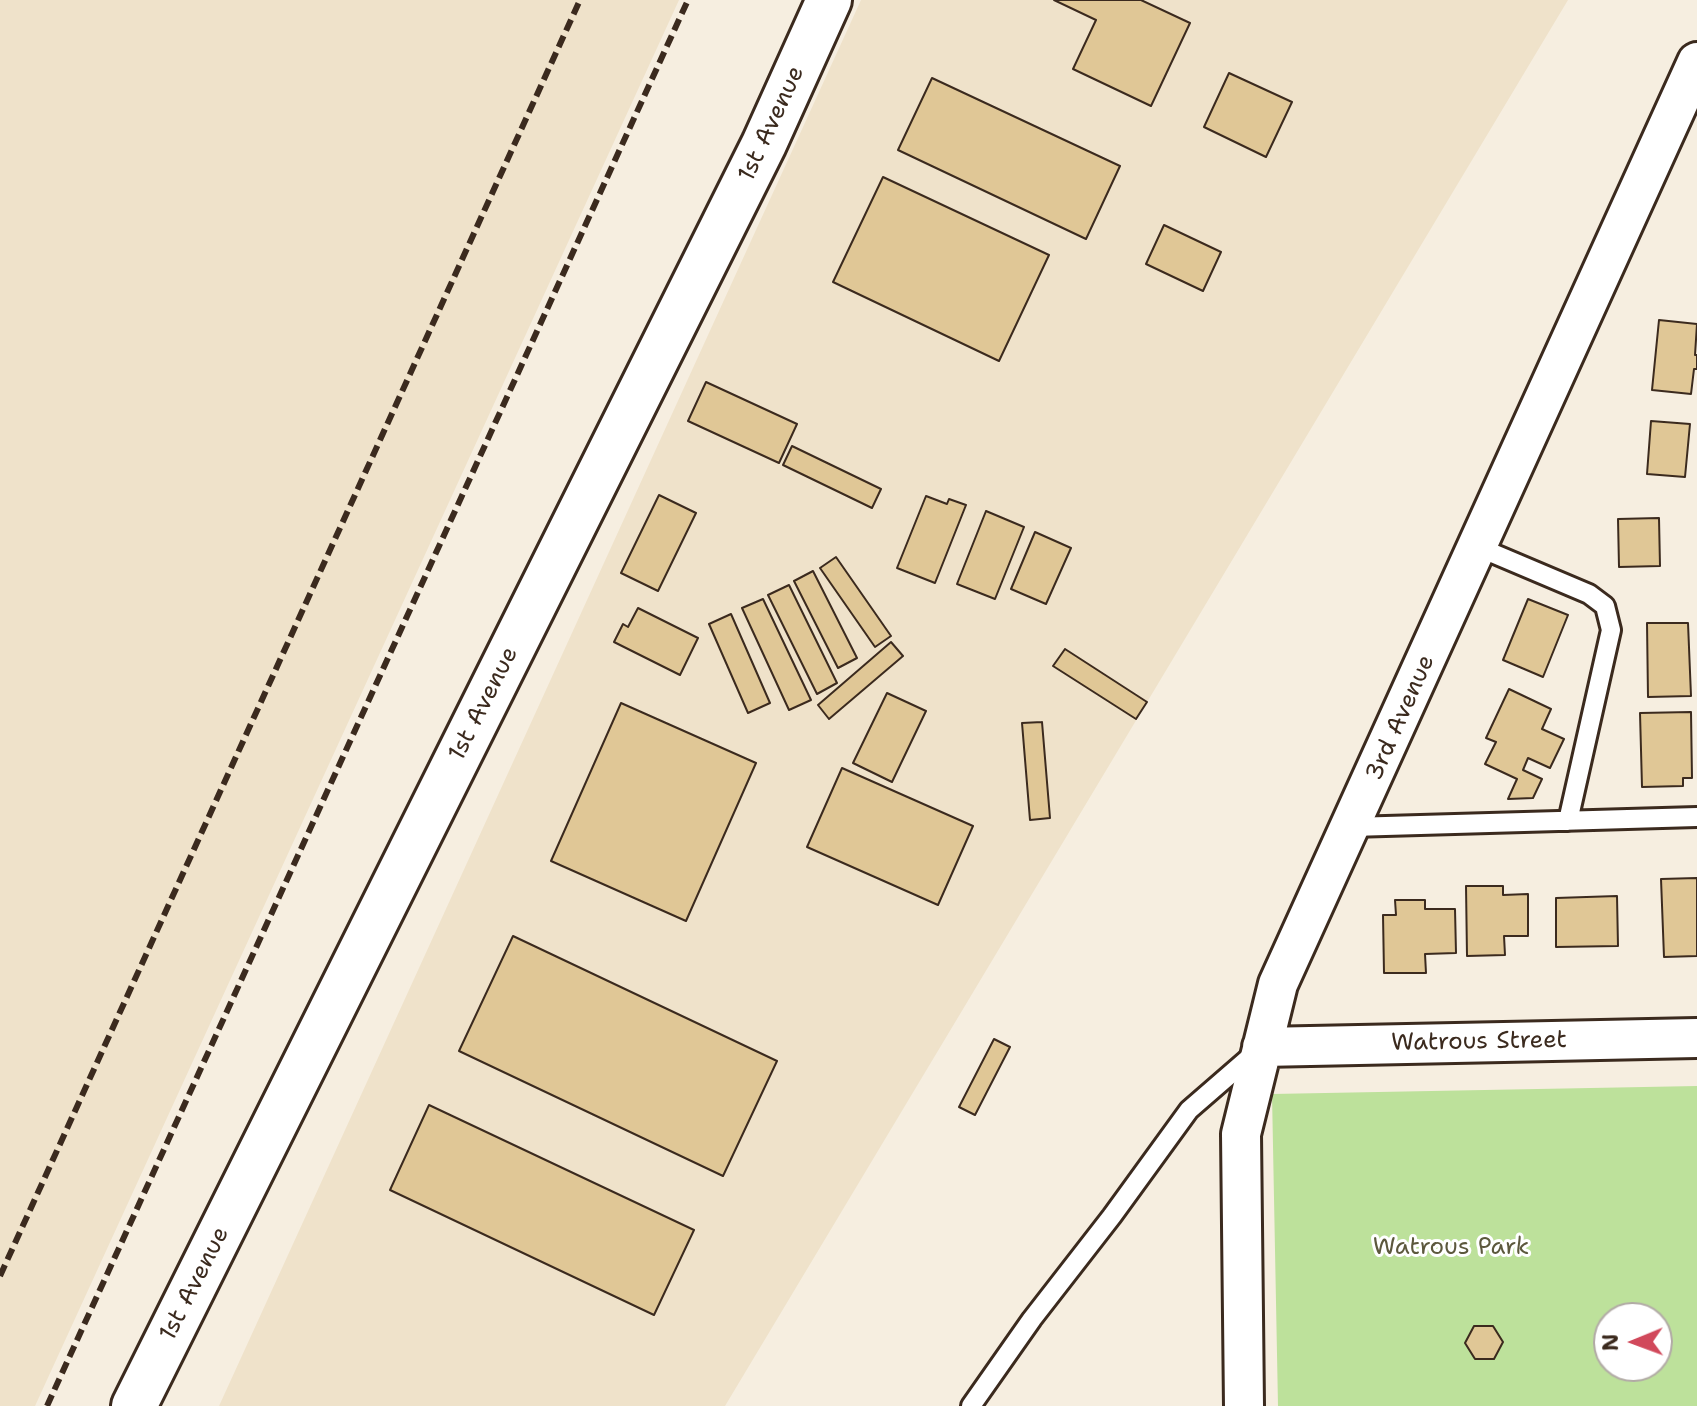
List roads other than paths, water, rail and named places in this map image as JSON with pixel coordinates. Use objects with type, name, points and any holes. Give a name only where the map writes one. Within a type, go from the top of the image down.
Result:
[{"type":"main road","name":"1st Avenue","points":[[134,1406],[764,144],[829,0]]},
{"type":"street","name":"3rd Avenue","points":[[1244,1406],[1241,1134],[1278,984],[1697,62]]},
{"type":"street","name":"Watrous Street","points":[[1262,1047],[1697,1038]]},
{"type":"lane","points":[[1478,547],[1589,594],[1605,606],[1611,630],[1568,821]]},
{"type":"lane","points":[[1351,827],[1697,817]]},
{"type":"lane","points":[[971,1406],[1032,1319],[1189,1110],[1262,1047]]},
{"type":"railway","points":[[0,1276],[580,0]]},
{"type":"railway","points":[[47,1406],[688,0]]},
{"type":"park label","name":"Watrous Park","points":[[1451,1248]]}]
